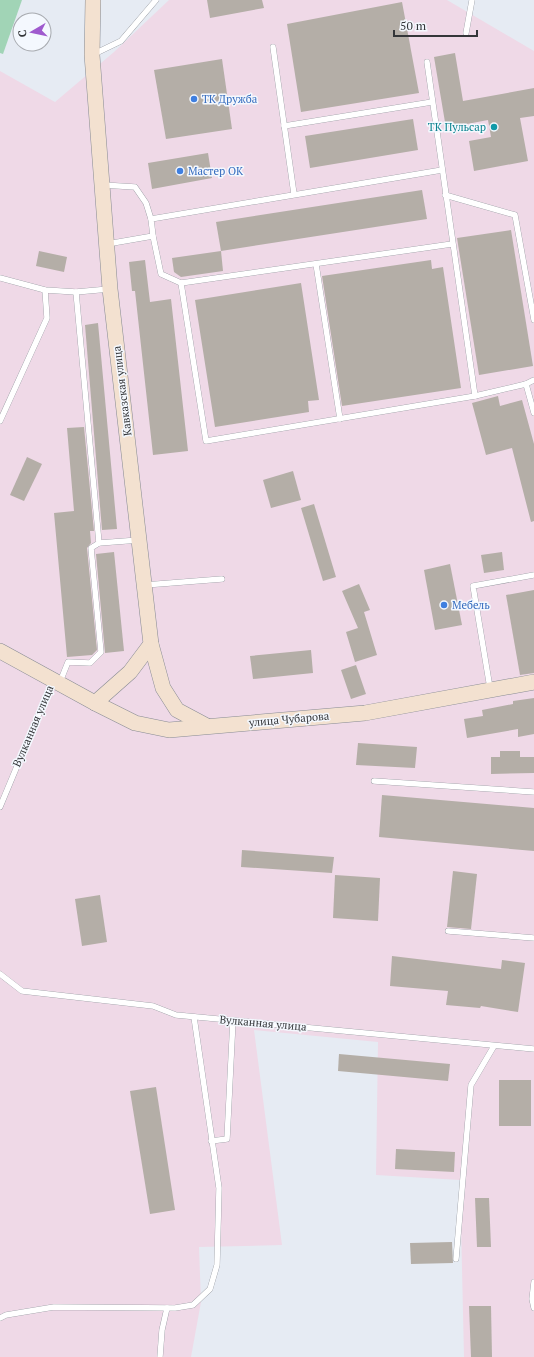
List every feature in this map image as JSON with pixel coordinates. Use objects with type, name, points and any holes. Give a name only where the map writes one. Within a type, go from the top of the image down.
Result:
[{"type":"main road","name":"Кавказская улица","points":[[92,0],[92,55],[110,289],[151,644],[163,688],[177,710],[208,726]]},
{"type":"main road","points":[[95,703],[130,672],[151,644]]},
{"type":"main road","name":"Вулканная улица","points":[[0,651],[56,682]]},
{"type":"main road","name":"улица Чубарова","points":[[56,682],[135,723],[169,730],[366,713],[534,682]]},
{"type":"lane","points":[[92,55],[122,41],[156,0]]},
{"type":"lane","points":[[466,33],[472,0]]},
{"type":"lane","points":[[273,47],[294,194]]},
{"type":"lane","points":[[427,62],[475,396]]},
{"type":"lane","points":[[284,126],[432,102]]},
{"type":"lane","points":[[151,219],[442,170]]},
{"type":"lane","points":[[101,185],[135,187],[146,203],[151,219],[160,274],[181,283],[452,244]]},
{"type":"lane","points":[[445,195],[515,215],[534,320]]},
{"type":"lane","points":[[106,244],[153,236]]},
{"type":"lane","points":[[316,264],[340,419]]},
{"type":"lane","points":[[0,278],[45,290],[76,292],[110,289]]},
{"type":"lane","points":[[181,283],[206,441],[475,396],[526,384],[534,380]]},
{"type":"lane","points":[[0,421],[47,318],[45,290]]},
{"type":"lane","points":[[76,292],[100,543]]},
{"type":"lane","points":[[526,384],[534,413]]},
{"type":"lane","points":[[56,682],[68,662],[90,663],[101,652],[91,548],[100,543],[140,540]]},
{"type":"lane","points":[[490,690],[473,586],[534,575]]},
{"type":"lane","points":[[145,585],[222,579]]},
{"type":"lane","name":"Вулканная улица","points":[[0,807],[56,682]]},
{"type":"lane","points":[[374,781],[534,792]]},
{"type":"lane","points":[[448,931],[534,938]]},
{"type":"lane","name":"Вулканная улица","points":[[0,974],[22,991],[152,1006],[176,1015],[534,1049]]},
{"type":"lane","points":[[0,1318],[54,1307],[167,1308],[193,1305],[210,1288],[217,1265],[219,1188],[194,1017]]},
{"type":"lane","points":[[211,1141],[227,1139],[233,1020]]},
{"type":"lane","points":[[456,1259],[471,1085],[494,1046]]},
{"type":"lane","points":[[534,1282],[532,1299],[534,1308]]},
{"type":"lane","points":[[160,1357],[162,1330],[167,1308]]},
{"type":"shaded area","points":[[169,0],[447,0],[534,51],[534,1357],[464,1357],[460,1180],[376,1175],[378,1042],[254,1030],[282,1245],[199,1247],[201,1302],[191,1357],[0,1357],[0,71],[55,102],[114,52]]},
{"type":"green space","points":[[0,0],[22,0],[18,12],[12,12],[12,28],[3,54],[0,53]]},
{"type":"building","points":[[207,0],[262,0],[264,8],[210,18]]},
{"type":"building","points":[[402,2],[419,93],[301,112],[287,24]]},
{"type":"building","name":"ТК Пульсар","points":[[455,53],[463,101],[534,88],[534,116],[520,118],[528,161],[474,171],[469,141],[491,137],[488,120],[446,128],[434,57]]},
{"type":"building","name":"ТК Дружба","points":[[222,59],[232,129],[166,139],[154,70]]},
{"type":"building","points":[[413,119],[418,150],[310,168],[305,136]]},
{"type":"building","name":"Мастер ОК","points":[[208,153],[212,178],[152,189],[148,163]]},
{"type":"building","points":[[422,190],[427,219],[221,251],[216,222]]},
{"type":"building","points":[[511,230],[533,366],[479,375],[457,238]]},
{"type":"building","points":[[39,251],[67,257],[64,272],[36,266]]},
{"type":"building","points":[[221,251],[223,271],[181,277],[174,272],[172,258]]},
{"type":"building","points":[[145,260],[150,302],[171,299],[188,451],[153,455],[135,291],[132,291],[129,262]]},
{"type":"building","points":[[431,260],[432,269],[443,267],[461,388],[342,406],[322,276]]},
{"type":"building","points":[[301,283],[319,400],[308,401],[309,412],[215,427],[195,300]]},
{"type":"building","points":[[98,323],[117,529],[102,530],[85,325]]},
{"type":"building","points":[[498,396],[500,406],[522,400],[534,444],[534,521],[531,522],[512,448],[486,455],[472,403]]},
{"type":"building","points":[[84,427],[94,531],[90,531],[91,543],[87,548],[97,650],[92,655],[67,657],[54,513],[74,511],[67,428]]},
{"type":"building","points":[[27,457],[42,464],[24,501],[10,495]]},
{"type":"building","points":[[293,471],[301,500],[271,508],[263,480]]},
{"type":"building","points":[[314,504],[336,577],[323,581],[301,508]]},
{"type":"building","points":[[114,552],[124,651],[105,653],[96,554]]},
{"type":"building","points":[[502,552],[504,570],[484,573],[481,555]]},
{"type":"building","points":[[450,564],[462,625],[435,630],[424,570]]},
{"type":"building","points":[[359,584],[370,610],[364,612],[377,655],[355,662],[346,632],[358,628],[342,591]]},
{"type":"building","points":[[534,590],[534,673],[520,675],[506,595]]},
{"type":"building","points":[[311,650],[313,673],[253,679],[250,656]]},
{"type":"building","points":[[356,665],[366,694],[351,699],[341,670]]},
{"type":"building","points":[[534,698],[534,734],[518,737],[518,729],[467,738],[464,719],[483,716],[482,710],[513,704],[513,701]]},
{"type":"building","points":[[358,743],[417,747],[415,768],[356,765]]},
{"type":"building","points":[[500,751],[520,751],[520,757],[534,757],[534,773],[491,774],[491,757],[500,757]]},
{"type":"building","points":[[382,795],[534,808],[534,851],[379,837]]},
{"type":"building","points":[[242,850],[334,857],[332,873],[241,867]]},
{"type":"building","points":[[453,871],[477,874],[471,929],[447,927]]},
{"type":"building","points":[[335,875],[380,878],[378,921],[333,918]]},
{"type":"building","points":[[100,895],[107,942],[82,946],[75,899]]},
{"type":"building","points":[[392,956],[501,969],[502,960],[525,963],[518,1012],[481,1006],[480,1008],[446,1005],[448,991],[390,986]]},
{"type":"building","points":[[339,1054],[450,1064],[448,1081],[338,1071]]},
{"type":"building","points":[[499,1080],[531,1080],[531,1126],[499,1126]]},
{"type":"building","points":[[156,1087],[175,1210],[150,1214],[130,1091]]},
{"type":"building","points":[[396,1149],[455,1152],[454,1172],[395,1169]]},
{"type":"building","points":[[475,1198],[489,1198],[491,1247],[477,1247]]},
{"type":"building","points":[[452,1242],[453,1263],[411,1264],[410,1243]]},
{"type":"building","points":[[469,1306],[491,1306],[492,1357],[471,1357]]},
{"type":"place","name":"ТК Дружба","points":[[194,99]]},
{"type":"place","name":"ТК Пульсар","points":[[494,127]]},
{"type":"place","name":"Мастер ОК","points":[[180,171]]},
{"type":"place","name":"Мебель","points":[[444,605]]}]
